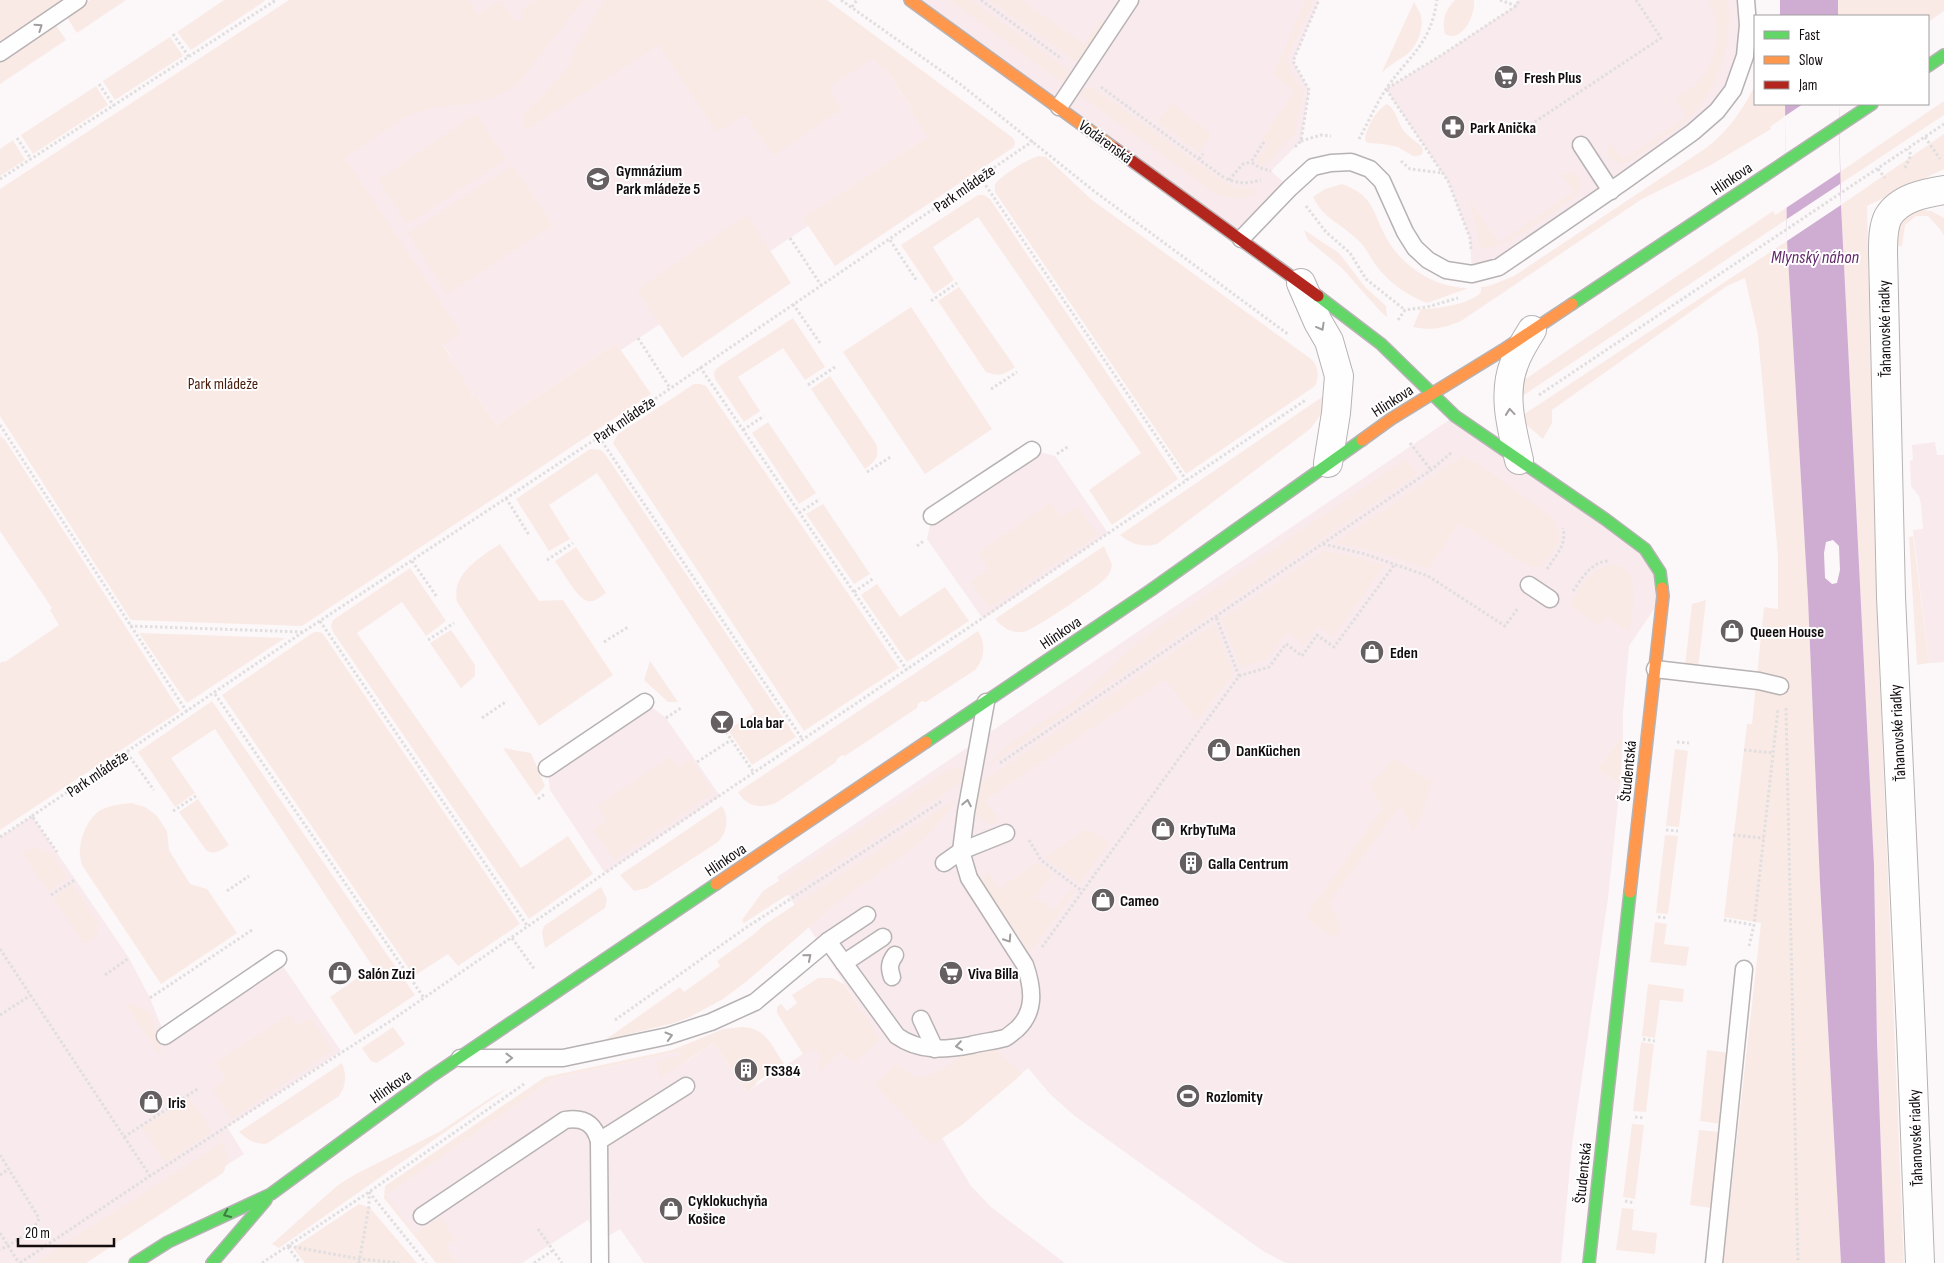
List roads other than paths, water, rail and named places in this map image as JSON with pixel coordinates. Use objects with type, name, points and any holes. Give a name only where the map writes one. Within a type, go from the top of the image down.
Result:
[{"type":"main road","name":"Vodárenská","points":[[910,0],[1301,283],[1381,344],[1432,393]]},
{"type":"main road","points":[[1929,65],[1944,54]]},
{"type":"main road","name":"Hlinkova","points":[[135,1263],[168,1242],[271,1194],[382,1111],[1151,590],[1328,463],[1432,393],[1503,350],[1870,105]]},
{"type":"main road","name":"Študentská","points":[[1432,393],[1455,416],[1475,431],[1605,519],[1645,549],[1655,562],[1662,583],[1663,596],[1588,1263]]},
{"type":"main road","name":"Hlinkova","points":[[212,1263],[271,1194]]},
{"type":"street","name":"Ťahanovské riadky","points":[[1920,1263],[1891,597],[1882,252],[1884,230],[1888,217],[1896,207],[1924,194],[1944,190]]},
{"type":"street","points":[[1301,283],[1318,322],[1329,341],[1339,376],[1336,413],[1328,463]]},
{"type":"street","points":[[1519,460],[1509,412],[1510,381],[1513,366],[1532,330]]},
{"type":"lane","points":[[0,53],[78,0]]},
{"type":"lane","points":[[1060,107],[1130,0]]},
{"type":"lane","points":[[1241,239],[1313,167],[1351,162],[1370,169],[1382,181],[1405,232],[1415,248],[1428,260],[1446,270],[1472,274],[1499,267],[1694,132],[1717,111],[1733,90],[1746,56],[1748,25],[1746,0]]},
{"type":"lane","points":[[1581,145],[1610,191]]},
{"type":"lane","points":[[932,516],[1032,450]]},
{"type":"lane","points":[[1531,586],[1550,599]]},
{"type":"lane","points":[[1655,669],[1759,681],[1780,686]]},
{"type":"lane","points":[[547,768],[645,702]]},
{"type":"lane","points":[[828,941],[897,1036],[909,1044],[935,1049],[1006,1038],[1026,1019],[1032,997],[1025,965],[964,882],[960,851],[986,702]]},
{"type":"lane","points":[[944,862],[960,851],[1006,834]]},
{"type":"lane","points":[[460,1058],[563,1058],[668,1036],[711,1022],[755,1002],[828,941],[867,915]]},
{"type":"lane","points":[[844,963],[883,937]]},
{"type":"lane","points":[[892,977],[889,970],[890,962],[895,955]]},
{"type":"lane","points":[[165,1036],[278,959]]},
{"type":"lane","points":[[1714,1263],[1744,969]]},
{"type":"lane","points":[[921,1019],[935,1049]]},
{"type":"lane","points":[[599,1141],[686,1086]]},
{"type":"lane","points":[[422,1216],[565,1120],[576,1118],[593,1127],[599,1141],[600,1263]]},
{"type":"water","points":[[1780,0],[1838,0],[1838,15],[1780,15]]},
{"type":"water","name":"Mlynský náhon","points":[[1785,105],[1839,105],[1841,205],[1874,865],[1877,1041],[1885,1263],[1841,1263],[1820,883],[1808,599],[1787,241]],"holes":[[[1833,540],[1839,546],[1840,570],[1837,583],[1832,584],[1825,578],[1824,553],[1826,542]]]},
{"type":"place","name":"Fresh Plus","points":[[1506,77]]},
{"type":"place","name":"Park Anička","points":[[1453,127]]},
{"type":"place","name":"Gymnázium Park mládeže 5","points":[[598,179]]},
{"type":"place","name":"Queen House","points":[[1732,631]]},
{"type":"place","name":"Eden","points":[[1372,652]]},
{"type":"place","name":"Lola bar","points":[[722,722]]},
{"type":"place","name":"DanKüchen","points":[[1219,750]]},
{"type":"place","name":"KrbyTuMa","points":[[1163,829]]},
{"type":"place","name":"Galla Centrum","points":[[1191,863]]},
{"type":"place","name":"Cameo","points":[[1103,900]]},
{"type":"place","name":"Salón Zuzi","points":[[340,973]]},
{"type":"place","name":"Viva Billa","points":[[951,973]]},
{"type":"place","name":"TS384","points":[[746,1070]]},
{"type":"place","name":"Rozlomity","points":[[1188,1096]]},
{"type":"place","name":"Iris","points":[[151,1102]]},
{"type":"place","name":"Cyklokuchyňa Košice","points":[[671,1209]]},
{"type":"park label","name":"Park mládeže","points":[[223,383]]}]
